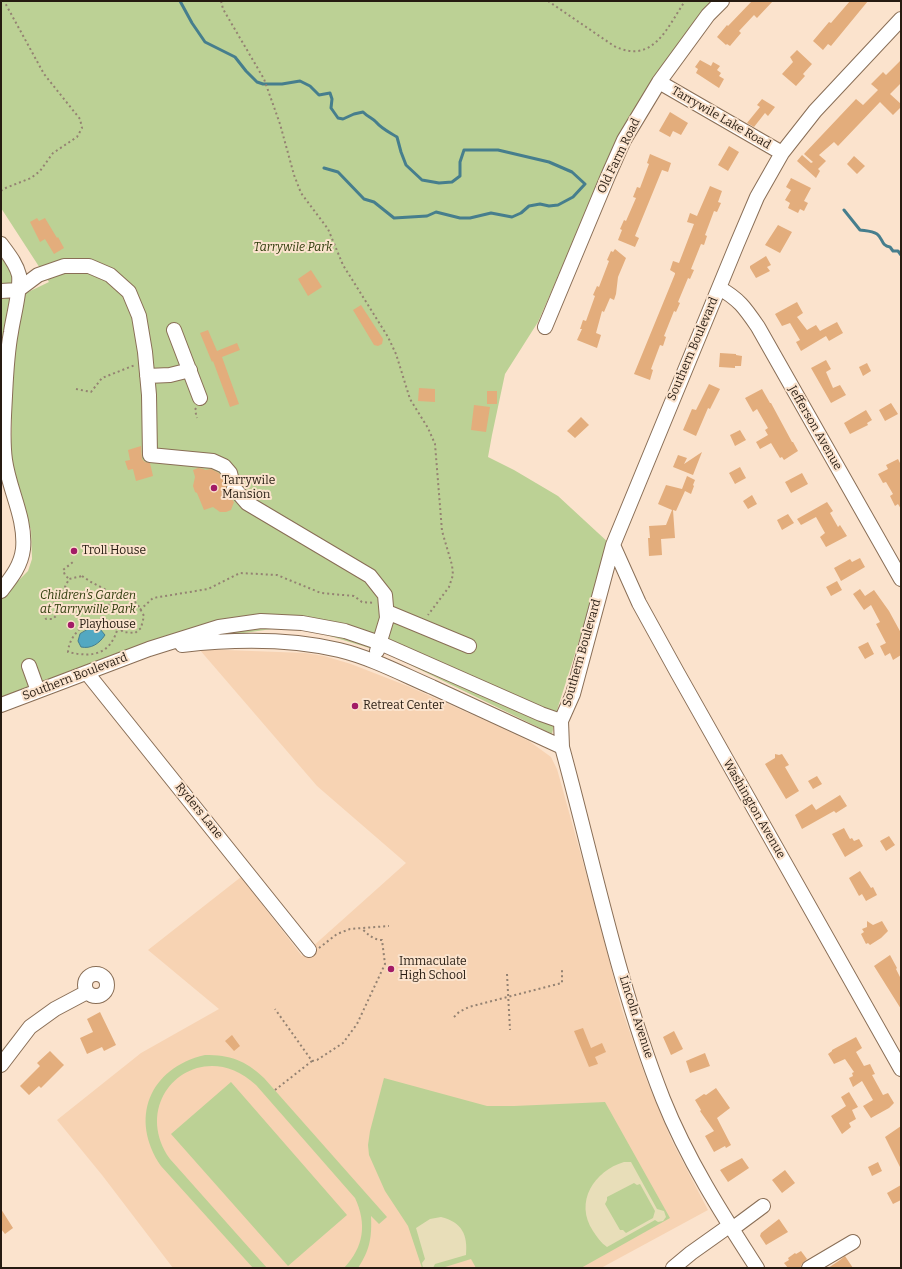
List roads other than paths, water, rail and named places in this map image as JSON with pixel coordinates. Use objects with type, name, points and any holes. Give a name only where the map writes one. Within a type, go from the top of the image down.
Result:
[{"type":"street","name":"Old Farm Road","points":[[545,327],[624,140],[659,82],[708,16],[722,1]]},
{"type":"street","name":"Southern Boulevard","points":[[149,649],[217,641],[300,643],[340,650],[373,661],[562,747],[561,720],[572,694],[613,545],[757,197],[782,153],[815,111],[901,20]]},
{"type":"street","name":"Tarrywile Lake Road","points":[[659,82],[782,153]]},
{"type":"street","points":[[1,244],[14,260],[19,276],[10,335],[5,387],[3,432],[5,460],[12,491],[23,526],[23,550],[18,569],[1,591]]},
{"type":"street","points":[[1,291],[18,290],[38,275],[64,266],[89,266],[110,276],[129,292],[139,316],[146,362],[149,395],[150,455],[213,461],[224,466],[230,473],[233,483],[247,503],[370,576],[386,595],[387,618],[373,661]]},
{"type":"street","name":"Jefferson Avenue","points":[[719,288],[733,296],[746,310],[758,327],[901,579]]},
{"type":"street","points":[[174,330],[190,370],[198,404]]},
{"type":"street","points":[[147,376],[170,375],[190,370]]},
{"type":"street","name":"Washington Avenue","points":[[613,545],[639,603],[676,672],[901,1069]]},
{"type":"street","points":[[386,608],[420,626],[469,646]]},
{"type":"street","name":"Southern Boulevard","points":[[1,705],[87,674],[149,649],[219,626],[261,621],[302,623],[345,631],[380,643],[541,714],[561,720]]},
{"type":"street","points":[[29,666],[38,691]]},
{"type":"street","name":"Ryders Lane","points":[[87,674],[314,949]]},
{"type":"street","name":"Lincoln Avenue","points":[[562,747],[618,962],[642,1042],[664,1100],[684,1143],[731,1228],[757,1268]]},
{"type":"street","points":[[1,1065],[30,1027],[55,1009],[87,992]]},
{"type":"street","points":[[672,1268],[691,1253],[763,1206]]},
{"type":"street","points":[[809,1268],[853,1242]]},
{"type":"water","points":[[92,627],[100,629],[105,635],[94,645],[81,647],[78,641],[80,634]]},
{"type":"waterway","points":[[180,1],[192,23],[205,42],[235,57],[257,82],[263,84],[282,84],[300,81],[310,86],[319,95],[330,93],[332,99],[331,108],[338,118],[343,119],[363,112],[383,129],[397,137],[406,165],[422,180],[439,183],[452,182],[460,176],[460,162],[464,150],[498,150],[549,162],[572,172],[585,184],[573,197],[558,205],[549,206],[540,204],[529,206],[521,213],[512,217],[491,213],[470,218],[460,218],[436,212],[427,216],[394,218],[374,202],[364,199],[338,172],[324,168]]},
{"type":"waterway","points":[[844,210],[860,230],[877,234],[885,245],[890,247],[893,251],[898,251],[901,255]]},
{"type":"place","name":"Tarrywile Mansion","points":[[214,488]]},
{"type":"place","name":"Troll House","points":[[74,551]]},
{"type":"place","name":"Playhouse","points":[[71,625]]},
{"type":"place","name":"Retreat Center","points":[[355,706]]},
{"type":"place","name":"Immaculate High School","points":[[391,969]]},
{"type":"park label","name":"Tarrywile Park","points":[[293,248]]},
{"type":"park label","name":"Children's Garden at Tarrywille Park","points":[[88,603]]}]
